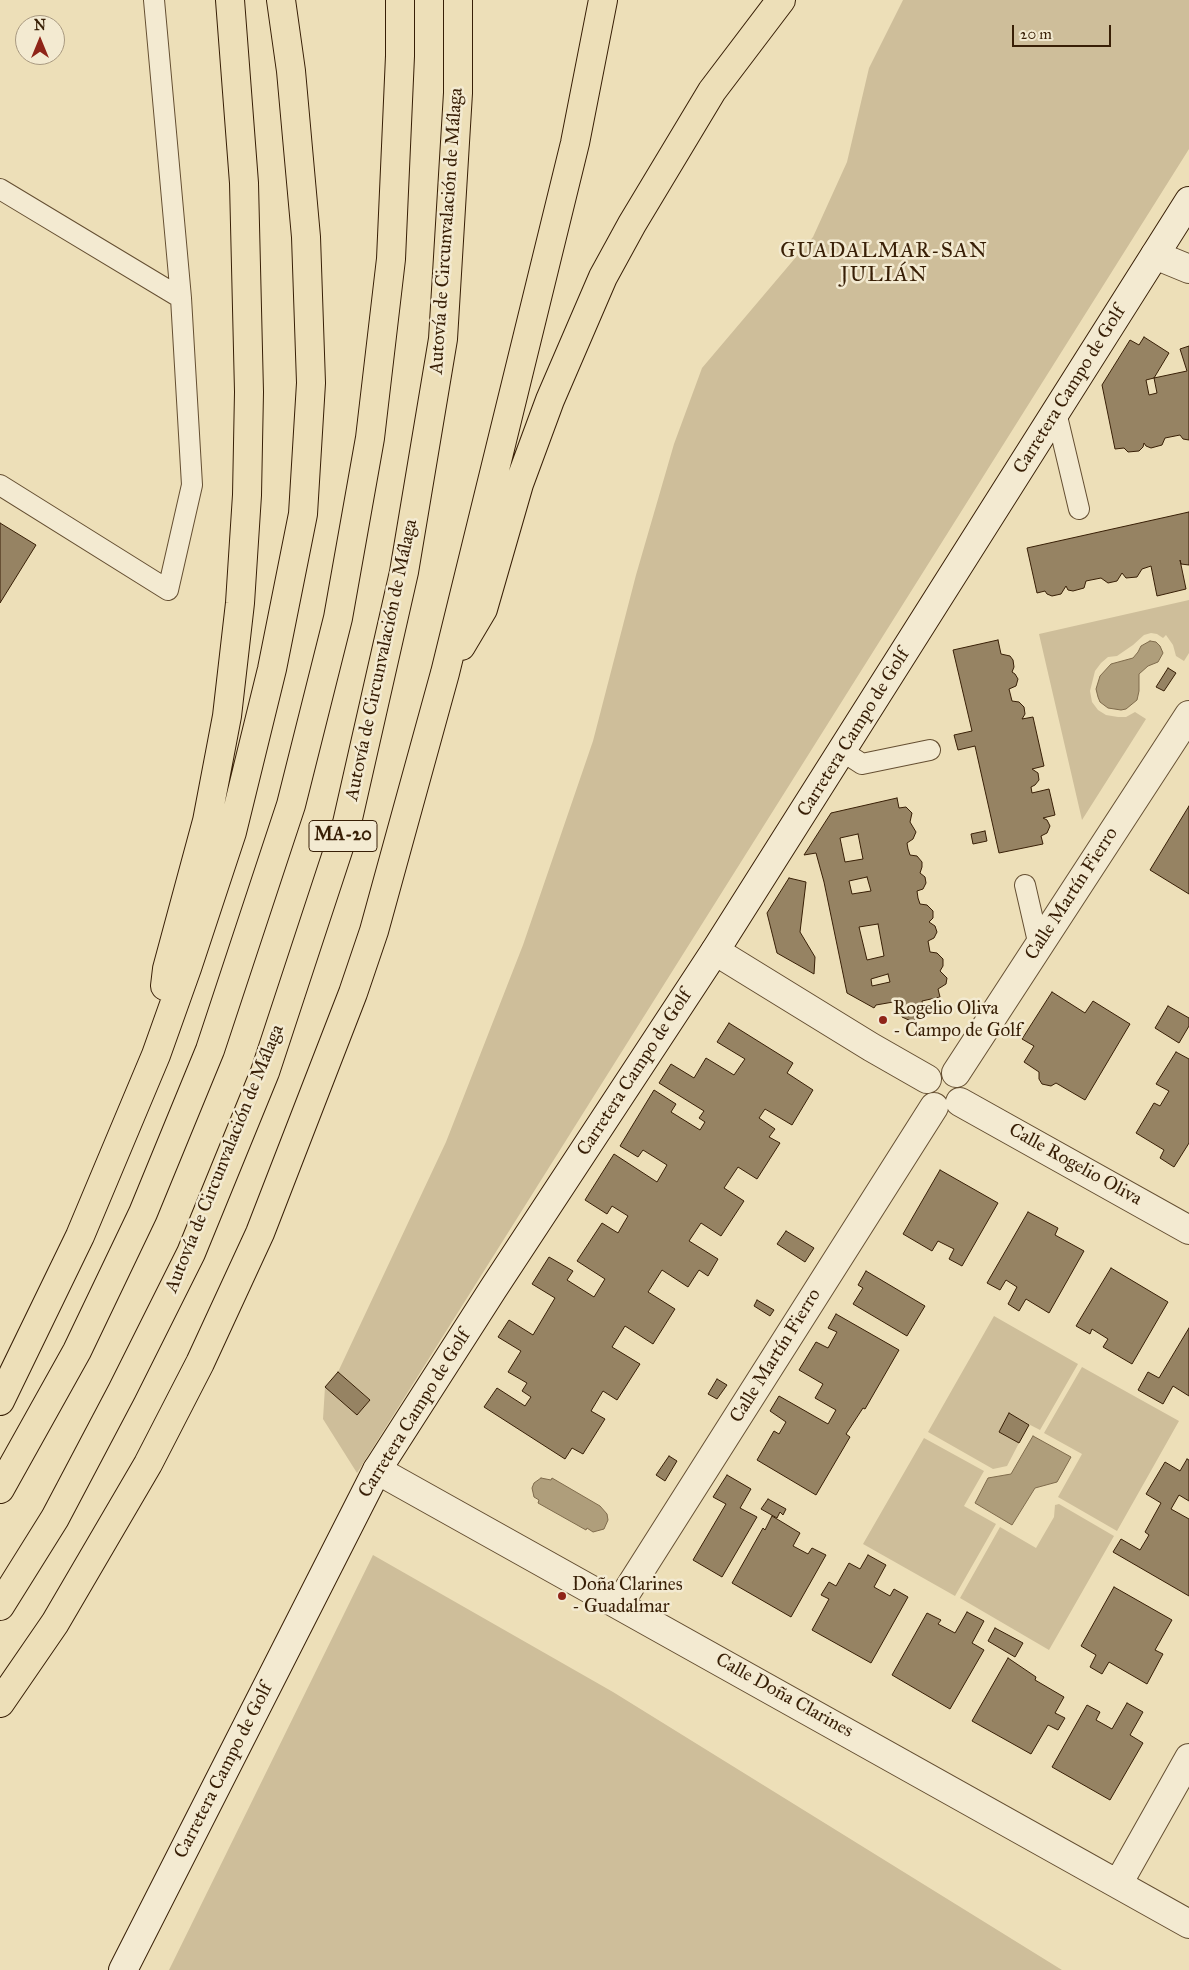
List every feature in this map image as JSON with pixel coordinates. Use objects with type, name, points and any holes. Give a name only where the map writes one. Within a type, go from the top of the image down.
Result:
[{"type":"highway","points":[[156,1055],[167,969],[207,821],[227,716],[240,603],[247,495],[249,392],[244,183],[230,0]]},
{"type":"highway","points":[[0,1402],[80,1236],[156,1055],[232,832],[272,669],[303,514],[311,383],[306,237],[292,70],[281,0]]},
{"type":"highway","name":"MA-20","points":[[0,1488],[77,1351],[143,1213],[210,1050],[292,805],[338,618],[370,438],[391,259],[400,56],[400,0]]},
{"type":"highway","name":"Autovía de Circunvalación de Málaga","points":[[0,1606],[55,1518],[122,1391],[191,1253],[265,1072],[347,823],[404,572],[443,339],[458,92],[458,0]]},
{"type":"highway","points":[[0,1703],[55,1623],[148,1464],[200,1363],[260,1234],[353,994],[371,940],[445,673],[575,143],[603,0]]},
{"type":"highway","points":[[445,673],[483,609],[519,484],[550,400],[603,278],[632,224],[712,91],[782,0]]},
{"type":"street","name":"Carretera Campo de Golf","points":[[123,1970],[378,1470],[493,1289],[715,950],[1189,201]]},
{"type":"street","points":[[1155,255],[1189,269]]},
{"type":"street","name":"Calle Martín Fierro","points":[[956,1073],[1189,715]]},
{"type":"street","points":[[715,950],[871,1047],[927,1079]]},
{"type":"street","points":[[943,1070],[956,1073],[963,1084],[964,1091],[947,1105],[929,1103],[924,1092],[927,1079],[931,1074],[943,1070]]},
{"type":"street","name":"Calle Martín Fierro","points":[[619,1604],[947,1105]]},
{"type":"street","name":"Calle Rogelio Oliva","points":[[947,1105],[1189,1230]]},
{"type":"street","name":"Calle Doña Clarines","points":[[378,1470],[1189,1924]]},
{"type":"street","points":[[1118,1884],[1189,1758]]},
{"type":"lane","points":[[0,485],[168,590],[192,485],[181,298],[154,0]]},
{"type":"lane","points":[[0,188],[181,298]]},
{"type":"lane","points":[[1056,412],[1079,509]]},
{"type":"lane","points":[[842,751],[862,764],[930,750]]},
{"type":"lane","points":[[1025,885],[1038,946]]},
{"type":"shaded area","points":[[903,0],[1189,0],[1189,149],[357,1473],[323,1419],[325,1387],[357,1414],[370,1400],[338,1372],[446,1142],[523,945],[593,741],[636,575],[674,444],[702,368],[813,237],[847,162],[869,68]]},
{"type":"shaded area","points":[[1189,600],[1189,653],[1184,661],[1176,656],[1173,645],[1166,635],[1163,638],[1151,633],[1144,635],[1117,656],[1108,657],[1095,671],[1090,691],[1092,702],[1098,710],[1106,715],[1118,717],[1126,717],[1135,712],[1146,719],[1082,820],[1039,634]]},
{"type":"shaded area","points":[[1150,641],[1156,642],[1163,653],[1158,662],[1148,666],[1139,674],[1137,700],[1126,709],[1108,708],[1100,702],[1096,689],[1100,676],[1111,664],[1133,658],[1141,646]]},
{"type":"shaded area","points":[[994,1316],[1078,1364],[1040,1430],[1009,1414],[999,1432],[1019,1443],[1007,1466],[993,1469],[928,1432]]},
{"type":"shaded area","points":[[1082,1367],[1179,1421],[1117,1531],[1058,1497],[1082,1454],[1044,1433]]},
{"type":"shaded area","points":[[1033,1436],[1071,1457],[1057,1482],[1035,1488],[1012,1525],[975,1503],[988,1478],[1011,1474]]},
{"type":"shaded area","points":[[924,1438],[984,1471],[964,1506],[996,1524],[955,1596],[863,1544]]},
{"type":"shaded area","points":[[541,1478],[551,1480],[552,1478],[600,1506],[607,1514],[608,1520],[604,1529],[593,1532],[587,1528],[586,1530],[538,1503],[539,1500],[534,1497],[532,1488],[534,1483]]},
{"type":"shaded area","points":[[1059,1504],[1114,1536],[1049,1650],[960,1598],[1000,1527],[1036,1548],[1054,1517],[1055,1505]]},
{"type":"shaded area","points":[[373,1555],[613,1692],[1062,1970],[169,1970]]},
{"type":"building","points":[[1144,337],[1169,353],[1154,378],[1187,371],[1180,349],[1189,346],[1189,440],[1183,439],[1180,435],[1165,438],[1162,445],[1151,448],[1144,443],[1139,451],[1128,452],[1124,448],[1115,449],[1102,385],[1130,340],[1139,345]],"holes":[[[1154,378],[1157,393],[1149,395],[1146,380]]]},
{"type":"building","points":[[1189,512],[1189,565],[1181,564],[1180,560],[1186,589],[1157,596],[1151,566],[1142,569],[1137,577],[1126,578],[1122,573],[1117,581],[1108,583],[1101,578],[1086,581],[1084,588],[1073,591],[1068,590],[1066,586],[1061,594],[1052,596],[1045,591],[1037,593],[1027,548]]},
{"type":"building","points":[[0,523],[36,545],[0,603]]},
{"type":"building","points":[[998,640],[1001,654],[1010,656],[1013,660],[1014,667],[1012,672],[1018,679],[1016,686],[1009,689],[1012,701],[1019,702],[1024,707],[1025,714],[1022,719],[1033,717],[1044,766],[1032,769],[1038,773],[1039,780],[1031,787],[1032,793],[1049,789],[1055,815],[1043,818],[1047,820],[1050,826],[1047,833],[1041,836],[1043,844],[999,853],[975,746],[958,750],[954,735],[972,731],[953,650]]},
{"type":"building","points":[[1168,668],[1176,673],[1164,691],[1156,687]]},
{"type":"building","points":[[897,798],[899,808],[906,807],[912,813],[910,822],[916,832],[913,839],[907,843],[908,849],[910,855],[917,856],[922,862],[920,873],[925,877],[926,883],[923,889],[917,891],[918,898],[920,904],[927,905],[933,911],[933,918],[929,922],[935,926],[937,932],[934,938],[928,941],[930,952],[937,953],[943,959],[943,966],[940,971],[947,978],[946,984],[938,989],[940,997],[922,1001],[926,1018],[911,1021],[902,1017],[899,1001],[876,1005],[874,1008],[847,993],[824,882],[816,853],[804,855],[831,813]],"holes":[[[858,834],[863,859],[845,862],[840,838]],[[867,877],[871,891],[852,894],[849,881]],[[878,924],[884,956],[867,960],[859,927]],[[888,974],[890,982],[872,986],[871,979]]]},
{"type":"building","points":[[1189,806],[1189,894],[1150,870]]},
{"type":"building","points":[[985,831],[987,841],[973,844],[971,834]]},
{"type":"building","points":[[789,878],[806,882],[800,932],[815,957],[814,974],[777,953],[767,913]]},
{"type":"building","points":[[1052,992],[1085,1013],[1093,1001],[1130,1024],[1085,1100],[1056,1083],[1051,1086],[1042,1084],[1039,1079],[1039,1072],[1024,1062],[1034,1046],[1022,1039]]},
{"type":"building","points":[[1168,1006],[1189,1018],[1189,1026],[1179,1043],[1155,1028]]},
{"type":"building","points":[[729,1023],[793,1063],[787,1073],[813,1090],[792,1125],[765,1109],[759,1118],[775,1129],[769,1137],[780,1143],[757,1179],[738,1167],[724,1188],[744,1201],[721,1236],[701,1223],[689,1241],[718,1259],[708,1276],[699,1270],[688,1287],[662,1270],[648,1292],[675,1309],[653,1344],[625,1326],[612,1347],[640,1364],[617,1400],[603,1391],[591,1411],[605,1419],[583,1454],[572,1448],[565,1459],[484,1407],[497,1388],[525,1406],[531,1397],[522,1391],[527,1383],[508,1372],[521,1351],[498,1337],[509,1320],[533,1335],[555,1298],[532,1284],[549,1257],[573,1271],[567,1280],[594,1297],[605,1279],[577,1261],[602,1223],[618,1233],[628,1216],[612,1206],[607,1214],[585,1200],[614,1154],[657,1182],[667,1165],[643,1150],[638,1157],[620,1146],[654,1090],[676,1104],[671,1112],[700,1130],[705,1122],[699,1118],[704,1111],[659,1083],[671,1064],[694,1078],[706,1058],[734,1075],[745,1059],[717,1042]]},
{"type":"building","points":[[1176,1052],[1189,1059],[1189,1143],[1174,1167],[1160,1158],[1164,1150],[1136,1133],[1154,1103],[1160,1106],[1169,1091],[1156,1084]]},
{"type":"building","points":[[940,1170],[998,1203],[962,1266],[949,1259],[954,1249],[938,1241],[932,1251],[903,1234]]},
{"type":"building","points":[[1028,1212],[1058,1228],[1055,1235],[1084,1251],[1049,1313],[1026,1299],[1019,1311],[1008,1304],[1017,1287],[1006,1280],[1000,1290],[987,1283]]},
{"type":"building","points":[[786,1231],[814,1248],[805,1262],[777,1244]]},
{"type":"building","points":[[1111,1268],[1168,1302],[1132,1364],[1103,1347],[1108,1339],[1092,1329],[1090,1334],[1076,1326]]},
{"type":"building","points":[[866,1271],[925,1306],[907,1336],[853,1304],[863,1288],[858,1285]]},
{"type":"building","points":[[757,1300],[774,1310],[770,1316],[754,1306]]},
{"type":"building","points":[[836,1314],[899,1350],[865,1409],[863,1408],[846,1434],[850,1437],[816,1495],[757,1460],[774,1431],[779,1434],[786,1422],[770,1411],[779,1396],[828,1424],[836,1410],[815,1398],[823,1384],[799,1370],[816,1342],[828,1348],[837,1332],[828,1328]]},
{"type":"building","points":[[1189,1328],[1189,1396],[1173,1386],[1163,1404],[1138,1390],[1148,1372],[1159,1378]]},
{"type":"building","points":[[338,1372],[370,1400],[357,1415],[325,1387]]},
{"type":"building","points":[[717,1379],[727,1385],[717,1399],[708,1394]]},
{"type":"building","points":[[1009,1413],[1029,1425],[1019,1443],[999,1432]]},
{"type":"building","points":[[669,1456],[677,1461],[665,1481],[656,1475]]},
{"type":"building","points":[[1187,1459],[1189,1460],[1189,1501],[1179,1495],[1171,1509],[1189,1519],[1189,1596],[1113,1552],[1121,1539],[1140,1550],[1149,1535],[1145,1532],[1161,1503],[1146,1494],[1165,1462],[1180,1471]]},
{"type":"building","points":[[727,1475],[751,1489],[740,1508],[757,1517],[722,1577],[693,1560],[726,1504],[713,1497]]},
{"type":"building","points":[[768,1499],[786,1509],[783,1515],[780,1512],[777,1518],[761,1509]]},
{"type":"building","points":[[772,1516],[800,1533],[793,1546],[808,1554],[812,1548],[826,1555],[791,1617],[732,1583],[763,1528],[765,1530]]},
{"type":"building","points":[[868,1555],[886,1565],[874,1587],[890,1596],[894,1589],[908,1597],[871,1663],[812,1630],[829,1599],[821,1595],[829,1582],[836,1586],[849,1563],[860,1569]]},
{"type":"building","points":[[1114,1587],[1172,1620],[1155,1650],[1163,1654],[1147,1684],[1109,1662],[1102,1674],[1090,1667],[1096,1655],[1081,1646]]},
{"type":"building","points":[[967,1612],[984,1621],[972,1643],[984,1650],[950,1709],[892,1675],[927,1613],[941,1620],[938,1624],[955,1633]]},
{"type":"building","points":[[995,1628],[1023,1643],[1015,1657],[988,1641]]},
{"type":"building","points":[[1008,1658],[1036,1677],[1035,1680],[1064,1697],[1055,1713],[1065,1718],[1058,1730],[1048,1725],[1031,1754],[972,1721]]},
{"type":"building","points":[[1127,1703],[1143,1712],[1130,1735],[1143,1743],[1110,1800],[1052,1767],[1087,1705],[1100,1712],[1096,1720],[1112,1729]]},
{"type":"place","name":"Rogelio Oliva - Campo de Golf","points":[[883,1020]]},
{"type":"place","name":"Doña Clarines - Guadalmar","points":[[562,1596]]},
{"type":"district","name":"GUADALMAR-SAN JULIÁN","points":[[884,264]]}]
